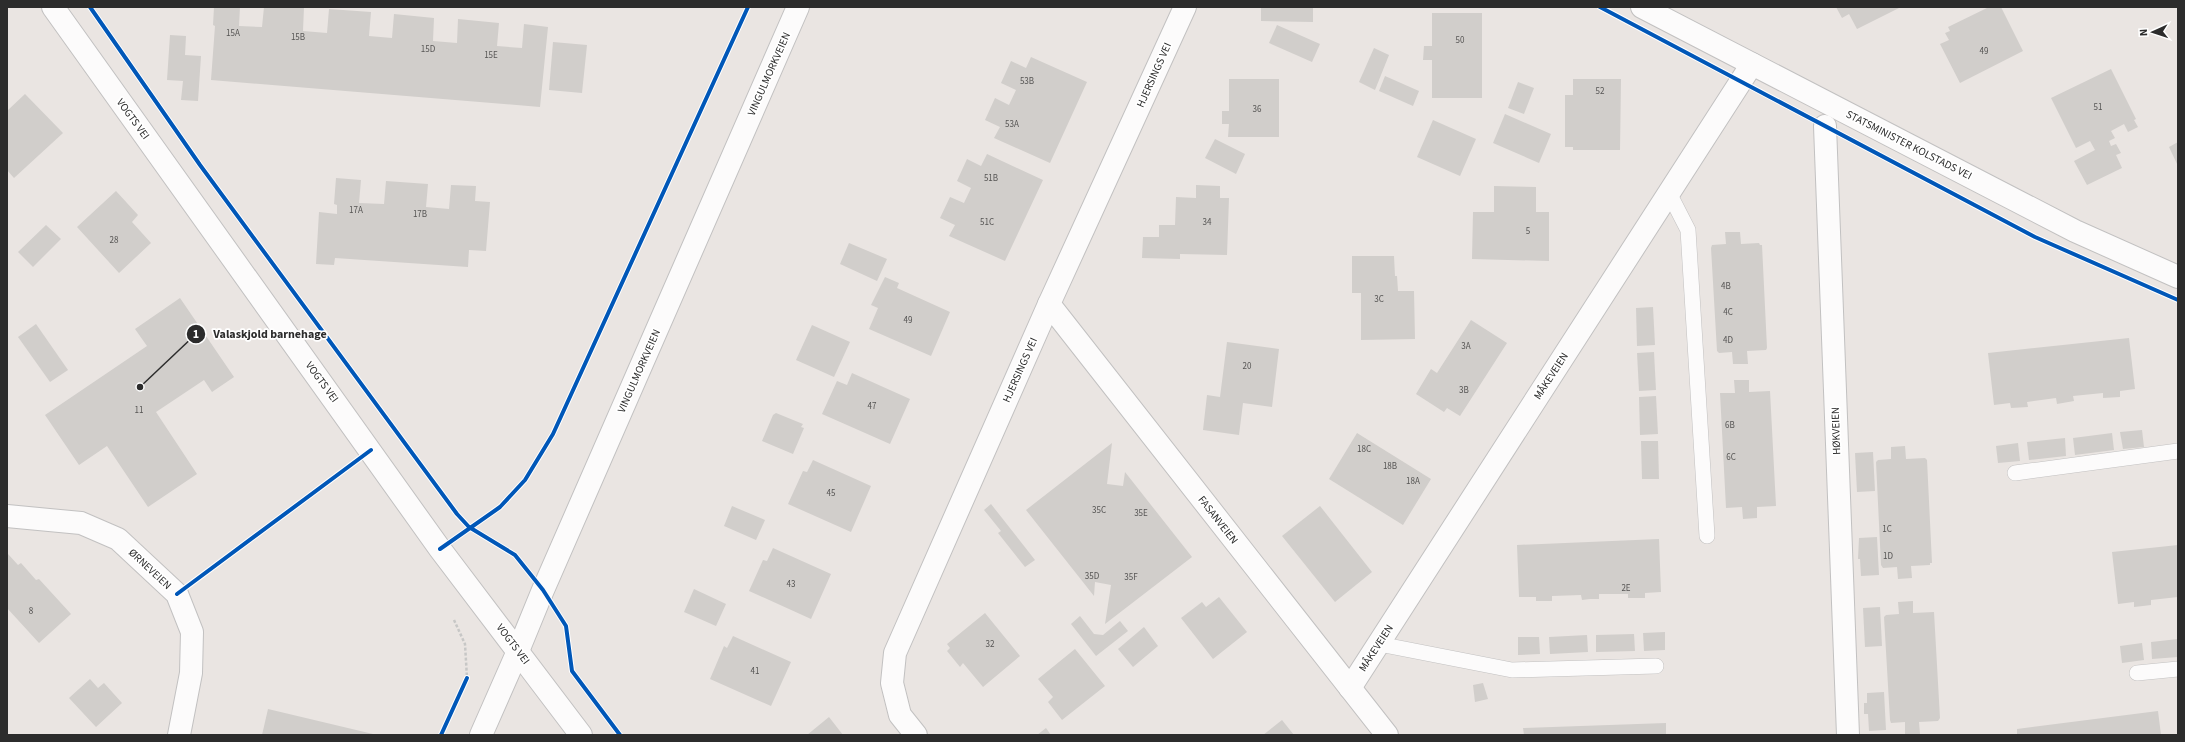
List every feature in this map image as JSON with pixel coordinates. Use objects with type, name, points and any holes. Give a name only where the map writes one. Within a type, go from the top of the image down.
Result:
[{"type":"street","name":"VOGTS VEI","points":[[53,7],[440,549],[581,735]]},
{"type":"street","name":"VINGULMORKVEIEN","points":[[482,735],[546,582],[798,7]]},
{"type":"street","name":"HJERSINGS VEI","points":[[916,735],[900,715],[892,683],[895,653],[1049,304],[1185,7]]},
{"type":"street","name":"STATSMINISTER KOLSTADS VEI","points":[[1642,7],[2075,231],[2178,277]]},
{"type":"street","name":"MÅKEVEIEN","points":[[1350,688],[1752,64]]},
{"type":"street","name":"HØKVEIEN","points":[[1825,126],[1848,735]]},
{"type":"street","name":"FASANVEIEN","points":[[1049,304],[1387,735]]},
{"type":"street","name":"ØRNEVEIEN","points":[[7,516],[81,523],[118,539],[177,594],[192,632],[190,673],[179,735]]},
{"type":"lane","points":[[1669,193],[1688,230],[1707,536]]},
{"type":"lane","points":[[2015,473],[2178,451]]},
{"type":"lane","points":[[1378,644],[1512,670],[1656,666]]},
{"type":"lane","points":[[2137,673],[2178,669]]},
{"type":"path","points":[[464,685],[467,678]]},
{"type":"building","points":[[214,7],[240,7],[239,26],[262,27],[264,7],[304,7],[303,31],[327,33],[329,9],[371,12],[369,36],[392,38],[394,14],[434,18],[433,41],[457,43],[458,19],[499,23],[497,46],[522,48],[524,24],[548,27],[540,107],[211,80],[215,26],[213,25]]},
{"type":"building","points":[[1261,7],[1313,8],[1313,22],[1261,21]]},
{"type":"building","points":[[1836,7],[1901,7],[1857,29],[1849,14],[1842,18]]},
{"type":"building","points":[[1989,7],[2001,7],[2023,51],[1960,83],[1940,44],[1949,40],[1945,33],[1950,31],[1948,27]]},
{"type":"building","points":[[1432,13],[1482,13],[1482,98],[1432,98],[1432,60],[1423,60],[1424,46],[1432,46]]},
{"type":"building","points":[[1277,25],[1320,44],[1312,62],[1269,43]]},
{"type":"building","points":[[170,35],[186,36],[185,55],[201,56],[198,101],[181,100],[183,81],[167,80]]},
{"type":"building","points":[[553,42],[587,45],[582,93],[549,90]]},
{"type":"building","points":[[1374,48],[1389,55],[1375,90],[1359,82]]},
{"type":"building","points":[[1031,57],[1087,82],[1050,163],[994,138],[1000,127],[985,120],[995,98],[1009,105],[1016,90],[1001,83],[1011,61],[1026,68]]},
{"type":"building","points":[[2111,69],[2136,119],[2134,120],[2138,127],[2128,132],[2124,124],[2111,131],[2115,138],[2109,141],[2111,146],[2116,144],[2121,153],[2116,155],[2122,168],[2087,185],[2074,161],[2095,150],[2090,141],[2076,148],[2051,98]]},
{"type":"building","points":[[1385,76],[1419,91],[1413,106],[1379,91]]},
{"type":"building","points":[[1229,79],[1279,79],[1279,137],[1228,137],[1229,124],[1222,124],[1222,111],[1229,111]]},
{"type":"building","points":[[1573,79],[1621,79],[1620,150],[1573,150],[1573,147],[1565,147],[1565,95],[1573,95]]},
{"type":"building","points":[[1518,82],[1534,88],[1524,114],[1508,108]]},
{"type":"building","points":[[25,94],[63,133],[14,178],[7,170],[7,111]]},
{"type":"building","points":[[1505,114],[1551,134],[1539,163],[1493,143]]},
{"type":"building","points":[[1433,120],[1476,139],[1460,176],[1417,157]]},
{"type":"building","points":[[1215,139],[1245,154],[1236,174],[1205,158]]},
{"type":"building","points":[[2178,142],[2178,166],[2169,147]]},
{"type":"building","points":[[987,154],[1043,180],[1005,261],[949,236],[955,225],[940,218],[950,197],[964,203],[971,188],[957,181],[967,159],[981,166]]},
{"type":"building","points":[[336,178],[361,180],[359,203],[384,204],[386,181],[428,184],[426,207],[449,209],[451,185],[476,186],[475,201],[490,202],[486,251],[469,250],[468,267],[335,258],[334,265],[316,264],[319,212],[337,214],[337,205],[334,204]]},
{"type":"building","points":[[1196,185],[1220,186],[1220,198],[1229,198],[1227,255],[1180,254],[1180,259],[1142,258],[1143,237],[1159,237],[1159,225],[1175,225],[1176,197],[1196,198]]},
{"type":"building","points":[[1494,186],[1536,187],[1536,212],[1549,212],[1549,261],[1472,259],[1473,212],[1494,212]]},
{"type":"building","points":[[116,191],[138,215],[132,222],[151,243],[119,273],[77,227]]},
{"type":"building","points":[[46,225],[61,239],[33,267],[18,252]]},
{"type":"building","points":[[1725,232],[1740,232],[1741,244],[1759,243],[1762,245],[1767,348],[1766,350],[1747,351],[1748,364],[1733,364],[1732,352],[1719,353],[1717,351],[1711,248],[1712,245],[1726,244]]},
{"type":"building","points":[[849,243],[887,259],[877,281],[840,264]]},
{"type":"building","points":[[1352,256],[1394,256],[1395,276],[1397,276],[1398,291],[1414,291],[1415,339],[1361,340],[1361,293],[1352,293]]},
{"type":"building","points":[[885,277],[899,283],[897,288],[950,312],[931,356],[869,329],[878,308],[871,305]]},
{"type":"building","points":[[180,298],[234,377],[212,392],[204,380],[156,412],[197,474],[148,507],[107,446],[79,465],[45,415],[147,346],[135,329]]},
{"type":"building","points":[[1653,307],[1655,345],[1637,346],[1636,308]]},
{"type":"building","points":[[1471,320],[1507,343],[1460,416],[1447,408],[1444,412],[1416,394],[1431,369],[1437,373]]},
{"type":"building","points":[[36,324],[68,370],[50,382],[18,337]]},
{"type":"building","points":[[812,325],[850,342],[834,377],[796,360]]},
{"type":"building","points":[[2129,338],[2135,389],[2120,391],[2120,397],[2103,398],[2103,393],[2073,396],[2074,401],[2057,404],[2056,398],[2027,402],[2028,407],[2011,408],[2010,403],[1994,405],[1988,353]]},
{"type":"building","points":[[1227,342],[1279,349],[1272,407],[1243,403],[1239,435],[1203,430],[1207,395],[1220,397]]},
{"type":"building","points":[[1654,352],[1656,390],[1639,391],[1637,353]]},
{"type":"building","points":[[852,373],[910,399],[890,444],[822,414],[837,381],[847,385]]},
{"type":"building","points":[[1734,380],[1749,380],[1749,392],[1770,391],[1776,506],[1757,507],[1757,518],[1743,519],[1742,507],[1726,508],[1720,393],[1735,393]]},
{"type":"building","points":[[1656,396],[1658,434],[1640,435],[1639,397]]},
{"type":"building","points":[[776,413],[803,424],[801,427],[804,428],[793,454],[762,441],[773,415]]},
{"type":"building","points":[[2142,430],[2144,447],[2123,449],[2120,432]]},
{"type":"building","points":[[1357,433],[1431,479],[1403,525],[1329,479]]},
{"type":"building","points":[[2112,433],[2114,450],[2075,455],[2073,438]]},
{"type":"building","points":[[2065,438],[2066,456],[2029,460],[2027,442]]},
{"type":"building","points":[[1641,441],[1658,441],[1659,479],[1642,479]]},
{"type":"building","points":[[1112,443],[1107,484],[1123,486],[1125,472],[1192,557],[1105,624],[1111,585],[1095,582],[1094,596],[1026,510]]},
{"type":"building","points":[[2018,443],[2020,461],[1998,463],[1996,446]]},
{"type":"building","points":[[1905,446],[1906,459],[1925,458],[1927,460],[1932,563],[1930,563],[1930,565],[1911,566],[1912,578],[1898,579],[1897,567],[1883,568],[1881,565],[1876,462],[1878,460],[1891,459],[1891,447]]},
{"type":"building","points":[[1873,452],[1875,491],[1857,492],[1855,453]]},
{"type":"building","points":[[813,460],[871,486],[851,532],[788,504],[803,471],[807,472]]},
{"type":"building","points":[[991,504],[1035,560],[1025,567],[998,533],[1001,531],[984,510]]},
{"type":"building","points":[[732,506],[765,520],[756,540],[724,526]]},
{"type":"building","points":[[1320,506],[1372,572],[1335,602],[1282,536]]},
{"type":"building","points":[[1877,537],[1879,575],[1861,576],[1860,559],[1858,559],[1859,538]]},
{"type":"building","points":[[1659,539],[1661,592],[1645,593],[1645,598],[1628,598],[1628,594],[1599,594],[1599,599],[1582,600],[1581,595],[1552,596],[1552,601],[1536,601],[1536,597],[1519,597],[1517,545]]},
{"type":"building","points":[[2178,545],[2178,597],[2151,600],[2151,605],[2143,606],[2134,607],[2134,602],[2118,604],[2112,552]]},
{"type":"building","points":[[773,548],[831,574],[811,619],[749,591],[763,560],[767,561]]},
{"type":"building","points":[[8,554],[18,565],[21,563],[36,580],[39,579],[71,614],[39,643],[7,608]]},
{"type":"building","points":[[694,589],[726,604],[716,626],[684,612]]},
{"type":"building","points":[[1219,597],[1247,632],[1213,659],[1181,618],[1202,602],[1206,607]]},
{"type":"building","points":[[1913,601],[1913,613],[1934,612],[1940,718],[1938,721],[1919,722],[1920,734],[1905,735],[1905,722],[1891,723],[1890,720],[1884,617],[1886,615],[1899,614],[1898,602]]},
{"type":"building","points":[[1880,607],[1882,646],[1865,647],[1863,608]]},
{"type":"building","points":[[985,613],[1020,656],[983,687],[963,663],[960,667],[947,651],[950,648],[947,644]]},
{"type":"building","points":[[1080,616],[1094,634],[1103,635],[1120,621],[1128,631],[1096,656],[1071,624]]},
{"type":"building","points":[[1144,627],[1158,646],[1133,667],[1118,649]]},
{"type":"building","points":[[1665,632],[1665,650],[1644,651],[1643,633]]},
{"type":"building","points":[[1634,634],[1635,651],[1596,652],[1596,635]]},
{"type":"building","points":[[1587,635],[1588,652],[1550,654],[1549,637]]},
{"type":"building","points":[[733,636],[791,662],[771,706],[710,679],[724,646],[727,648]]},
{"type":"building","points":[[1518,637],[1539,637],[1540,654],[1518,655]]},
{"type":"building","points":[[2178,639],[2178,657],[2152,659],[2151,642]]},
{"type":"building","points":[[2142,643],[2144,660],[2122,663],[2120,646]]},
{"type":"building","points":[[1075,649],[1105,686],[1062,720],[1048,702],[1053,697],[1038,679]]},
{"type":"building","points":[[90,679],[98,688],[104,683],[122,703],[96,727],[69,698]]},
{"type":"building","points":[[1483,683],[1488,699],[1475,702],[1473,685]]},
{"type":"building","points":[[1884,692],[1886,730],[1869,731],[1868,714],[1864,714],[1864,703],[1867,703],[1867,693]]},
{"type":"building","points":[[268,709],[373,734],[373,735],[262,735]]},
{"type":"building","points":[[2158,711],[2161,735],[2017,735],[2017,729]]},
{"type":"building","points":[[829,717],[843,735],[807,735]]},
{"type":"building","points":[[1282,720],[1294,735],[1263,735]]},
{"type":"building","points":[[1666,723],[1666,735],[1524,735],[1523,728]]},
{"type":"building","points":[[1046,728],[1051,735],[1037,735]]},
{"type":"cycle path","points":[[90,7],[200,165],[457,514],[469,527],[515,555],[543,590],[566,626],[572,671],[620,735]]},
{"type":"cycle path","points":[[440,549],[500,507],[525,480],[553,434],[748,7]]},
{"type":"cycle path","points":[[1600,7],[2035,237],[2178,300]]},
{"type":"cycle path","points":[[177,594],[371,450]]},
{"type":"cycle path","points":[[441,735],[467,678]]},
{"type":"place","name":"Valaskjold barnehage","points":[[140,387]]}]
